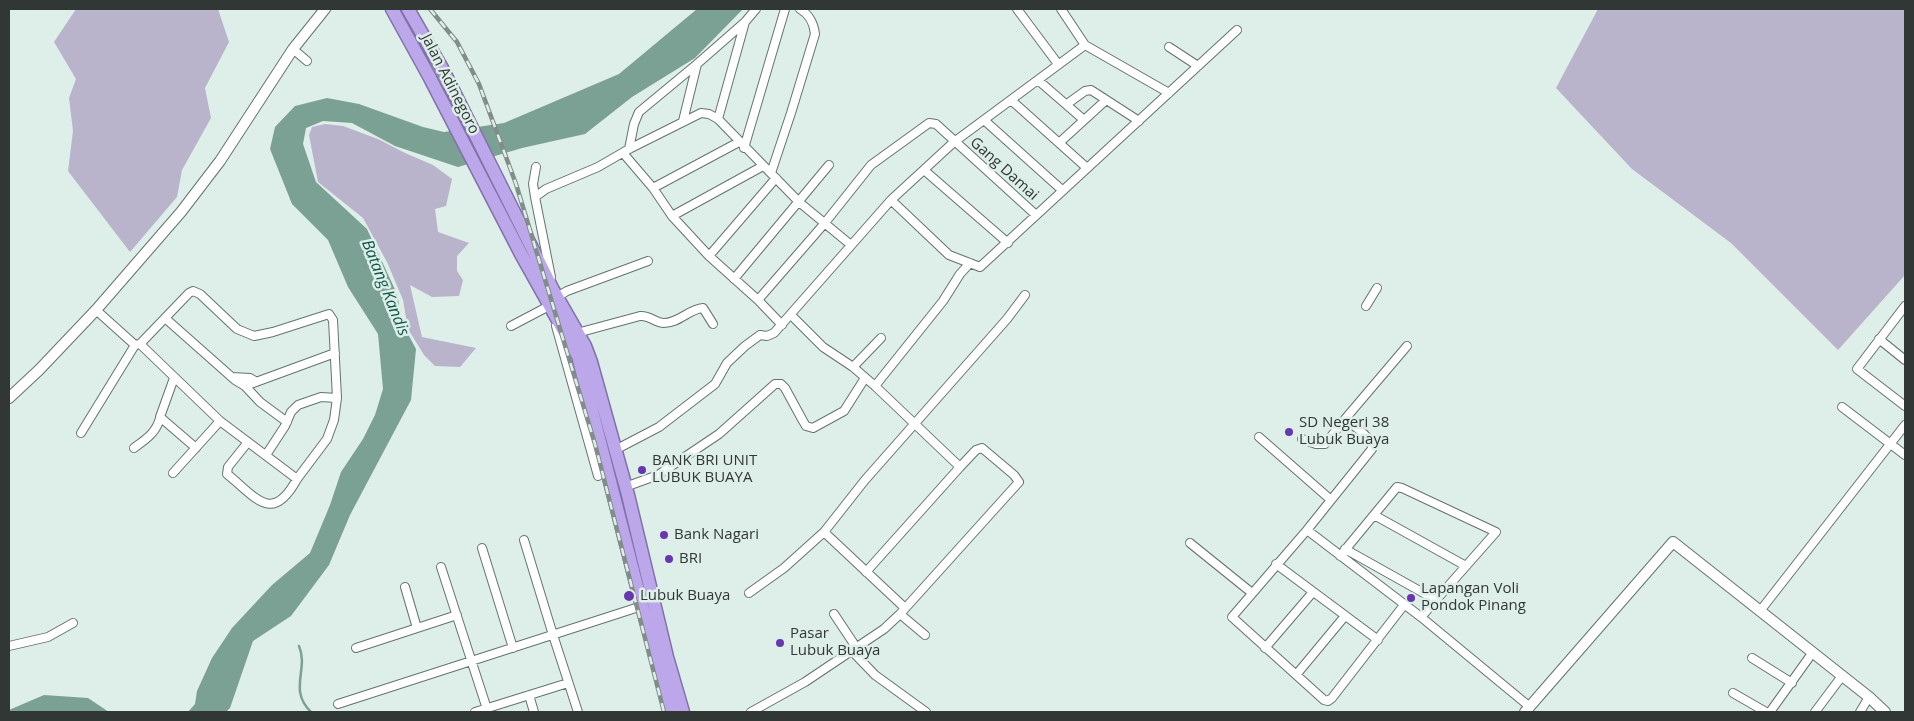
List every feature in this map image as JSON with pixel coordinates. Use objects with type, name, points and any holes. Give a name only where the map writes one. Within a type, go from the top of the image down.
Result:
[{"type":"highway","name":"Jalan Adinegoro","points":[[392,9],[430,78],[478,174],[553,301]]},
{"type":"highway","name":"Jalan Adinegoro","points":[[408,9],[443,70],[553,301]]},
{"type":"highway","points":[[553,301],[577,333],[591,362],[615,450],[642,606],[672,712]]},
{"type":"highway","points":[[553,301],[578,356],[623,494]]},
{"type":"highway","points":[[627,518],[683,712]]},
{"type":"street","points":[[9,398],[39,370],[96,310],[192,197],[220,161],[293,49],[326,9]]},
{"type":"street","points":[[626,151],[639,112],[745,22],[756,9]]},
{"type":"street","points":[[654,188],[742,145],[785,9]]},
{"type":"street","points":[[709,256],[774,176],[815,34],[812,21],[800,9]]},
{"type":"street","points":[[1017,9],[1058,64]]},
{"type":"street","points":[[1061,9],[1085,44],[1169,93]]},
{"type":"street","points":[[718,119],[745,22]]},
{"type":"street","points":[[891,200],[949,254],[980,267],[1237,30]]},
{"type":"street","points":[[615,450],[653,430],[715,384],[723,369],[744,346],[760,335],[771,335],[782,325],[891,200],[954,142],[1039,81],[1085,44]]},
{"type":"street","points":[[1169,47],[1198,66]]},
{"type":"street","points":[[293,49],[307,61]]},
{"type":"street","points":[[683,122],[697,64]]},
{"type":"street","points":[[1039,81],[1084,120]]},
{"type":"street","points":[[1067,104],[1087,90],[1092,90],[1105,101],[1138,121]]},
{"type":"street","points":[[1011,100],[1087,168]]},
{"type":"street","points":[[1059,143],[1105,101]]},
{"type":"street","points":[[535,197],[546,189],[598,167],[683,122],[702,113],[709,114],[718,119],[799,202],[851,245]]},
{"type":"street","points":[[984,120],[1062,190]]},
{"type":"street","name":"Gang Damai","points":[[824,224],[871,165],[929,123],[936,124],[1036,215]]},
{"type":"street","points":[[626,151],[672,216],[709,256],[758,300],[782,325]]},
{"type":"street","points":[[734,279],[829,165]]},
{"type":"street","points":[[536,166],[535,197],[553,301],[598,476]]},
{"type":"street","points":[[672,216],[763,166]]},
{"type":"street","points":[[924,170],[1008,243]]},
{"type":"street","points":[[758,300],[824,224]]},
{"type":"street","points":[[511,326],[567,291],[648,262]]},
{"type":"street","points":[[875,386],[943,301],[960,274],[970,263]]},
{"type":"street","points":[[1366,306],[1377,288]]},
{"type":"street","points":[[81,433],[137,345],[193,291],[200,294],[237,329],[254,336],[273,332],[329,314],[333,320],[335,353],[337,398],[334,420],[327,439],[297,479],[290,492],[276,504],[263,503],[227,474],[228,467],[248,442]]},
{"type":"street","points":[[749,593],[784,568],[824,532],[865,480],[968,366],[1007,320],[1025,295]]},
{"type":"street","points":[[577,333],[640,316],[646,316],[660,323],[666,323],[677,320],[699,308],[703,308],[712,324]]},
{"type":"street","points":[[1851,376],[1904,309]]},
{"type":"street","points":[[96,310],[220,421],[297,479]]},
{"type":"street","points":[[791,315],[823,347],[853,367],[875,386],[960,467]]},
{"type":"street","points":[[165,318],[232,378],[245,386],[260,402],[287,422]]},
{"type":"street","points":[[853,367],[881,338]]},
{"type":"street","points":[[1880,340],[1905,360]]},
{"type":"street","points":[[1302,439],[1316,444],[1325,444],[1407,346]]},
{"type":"street","points":[[245,386],[335,353]]},
{"type":"street","points":[[1857,369],[1905,406]]},
{"type":"street","points":[[232,378],[245,377],[255,381]]},
{"type":"street","points":[[134,448],[152,435],[158,426],[159,415],[174,378]]},
{"type":"street","points":[[623,494],[658,475],[719,434],[775,384],[781,384],[785,388],[806,426],[813,428],[844,411],[865,378]]},
{"type":"street","points":[[266,455],[287,422],[291,412],[298,405],[321,397],[337,398]]},
{"type":"street","points":[[1842,407],[1905,455]]},
{"type":"street","points":[[160,418],[196,448]]},
{"type":"street","points":[[1345,419],[1369,439],[1372,449],[1307,530],[1232,617],[1264,648],[1324,700],[1328,701],[1404,606]]},
{"type":"street","points":[[174,473],[220,421]]},
{"type":"street","points":[[1760,611],[1905,426]]},
{"type":"street","points":[[1259,437],[1331,500]]},
{"type":"street","points":[[750,712],[805,682],[884,629],[1019,482],[1014,475],[982,448],[976,450],[866,572]]},
{"type":"street","points":[[1342,553],[1397,487],[1496,532],[1421,617]]},
{"type":"street","points":[[1374,515],[1466,566]]},
{"type":"street","points":[[1307,530],[1342,553],[1436,600]]},
{"type":"street","points":[[824,532],[866,572],[924,635]]},
{"type":"street","points":[[524,540],[552,635],[578,712]]},
{"type":"street","points":[[1342,553],[1404,606],[1421,617],[1528,710],[1673,542],[1886,712]]},
{"type":"street","points":[[1190,544],[1252,593]]},
{"type":"street","points":[[482,548],[513,648]]},
{"type":"street","points":[[1276,564],[1378,640]]},
{"type":"street","points":[[441,567],[471,662],[490,709]]},
{"type":"street","points":[[404,588],[417,628]]},
{"type":"street","points":[[1264,648],[1313,592]]},
{"type":"street","points":[[338,704],[642,606]]},
{"type":"street","points":[[834,614],[853,648],[875,675],[926,712]]},
{"type":"street","points":[[356,648],[457,615]]},
{"type":"street","points":[[1296,675],[1345,616]]},
{"type":"street","points":[[9,646],[48,637],[73,623]]},
{"type":"street","points":[[1733,693],[1768,712],[1792,683],[1813,652]]},
{"type":"street","points":[[1752,658],[1792,683]]},
{"type":"street","points":[[1815,712],[1842,676]]},
{"type":"street","points":[[475,712],[490,709],[568,683]]},
{"type":"street","points":[[529,695],[534,712]]},
{"type":"street","points":[[1860,712],[1869,697]]},
{"type":"shaded area","points":[[76,9],[218,9],[229,42],[205,88],[211,118],[182,170],[177,197],[130,252],[68,171],[73,131],[69,98],[76,79],[54,42]]},
{"type":"shaded area","points":[[1598,9],[1905,9],[1905,275],[1838,350],[1731,243],[1632,169],[1556,88]]},
{"type":"shaded area","points":[[325,124],[343,126],[378,139],[433,165],[452,179],[446,206],[435,209],[438,232],[469,243],[457,256],[457,271],[463,280],[459,296],[432,297],[410,285],[422,337],[476,348],[460,367],[435,366],[424,355],[408,329],[403,300],[387,262],[363,218],[318,182],[309,135],[312,127]]},
{"type":"water","name":"Batang Kandis","points":[[697,9],[743,9],[695,58],[632,97],[585,134],[522,148],[458,167],[395,146],[352,123],[323,121],[306,128],[303,144],[316,182],[367,229],[398,296],[400,319],[416,349],[411,400],[350,515],[329,565],[291,616],[253,641],[230,708],[226,712],[188,712],[195,704],[197,691],[212,658],[232,628],[272,585],[310,553],[330,505],[341,472],[363,439],[375,415],[383,389],[378,334],[348,287],[328,240],[292,204],[270,149],[275,127],[295,106],[327,98],[359,104],[423,127],[444,132],[504,123],[619,74]]},
{"type":"water","points":[[44,695],[88,698],[109,712],[9,712],[9,710]]},
{"type":"waterway","points":[[299,646],[302,663],[301,696],[304,704],[311,712]]},
{"type":"railway","points":[[430,9],[457,42],[479,84],[516,184],[595,444],[664,712]]},
{"type":"place","name":"SD Negeri 38 Lubuk Buaya","points":[[1289,432]]},
{"type":"place","name":"BANK BRI UNIT LUBUK BUAYA","points":[[642,470]]},
{"type":"place","name":"Bank Nagari","points":[[664,535]]},
{"type":"place","name":"BRI","points":[[669,559]]},
{"type":"place","name":"Lubuk Buaya","points":[[629,596]]},
{"type":"place","name":"Lapangan Voli Pondok Pinang","points":[[1411,598]]},
{"type":"place","name":"Pasar Lubuk Buaya","points":[[780,643]]}]
